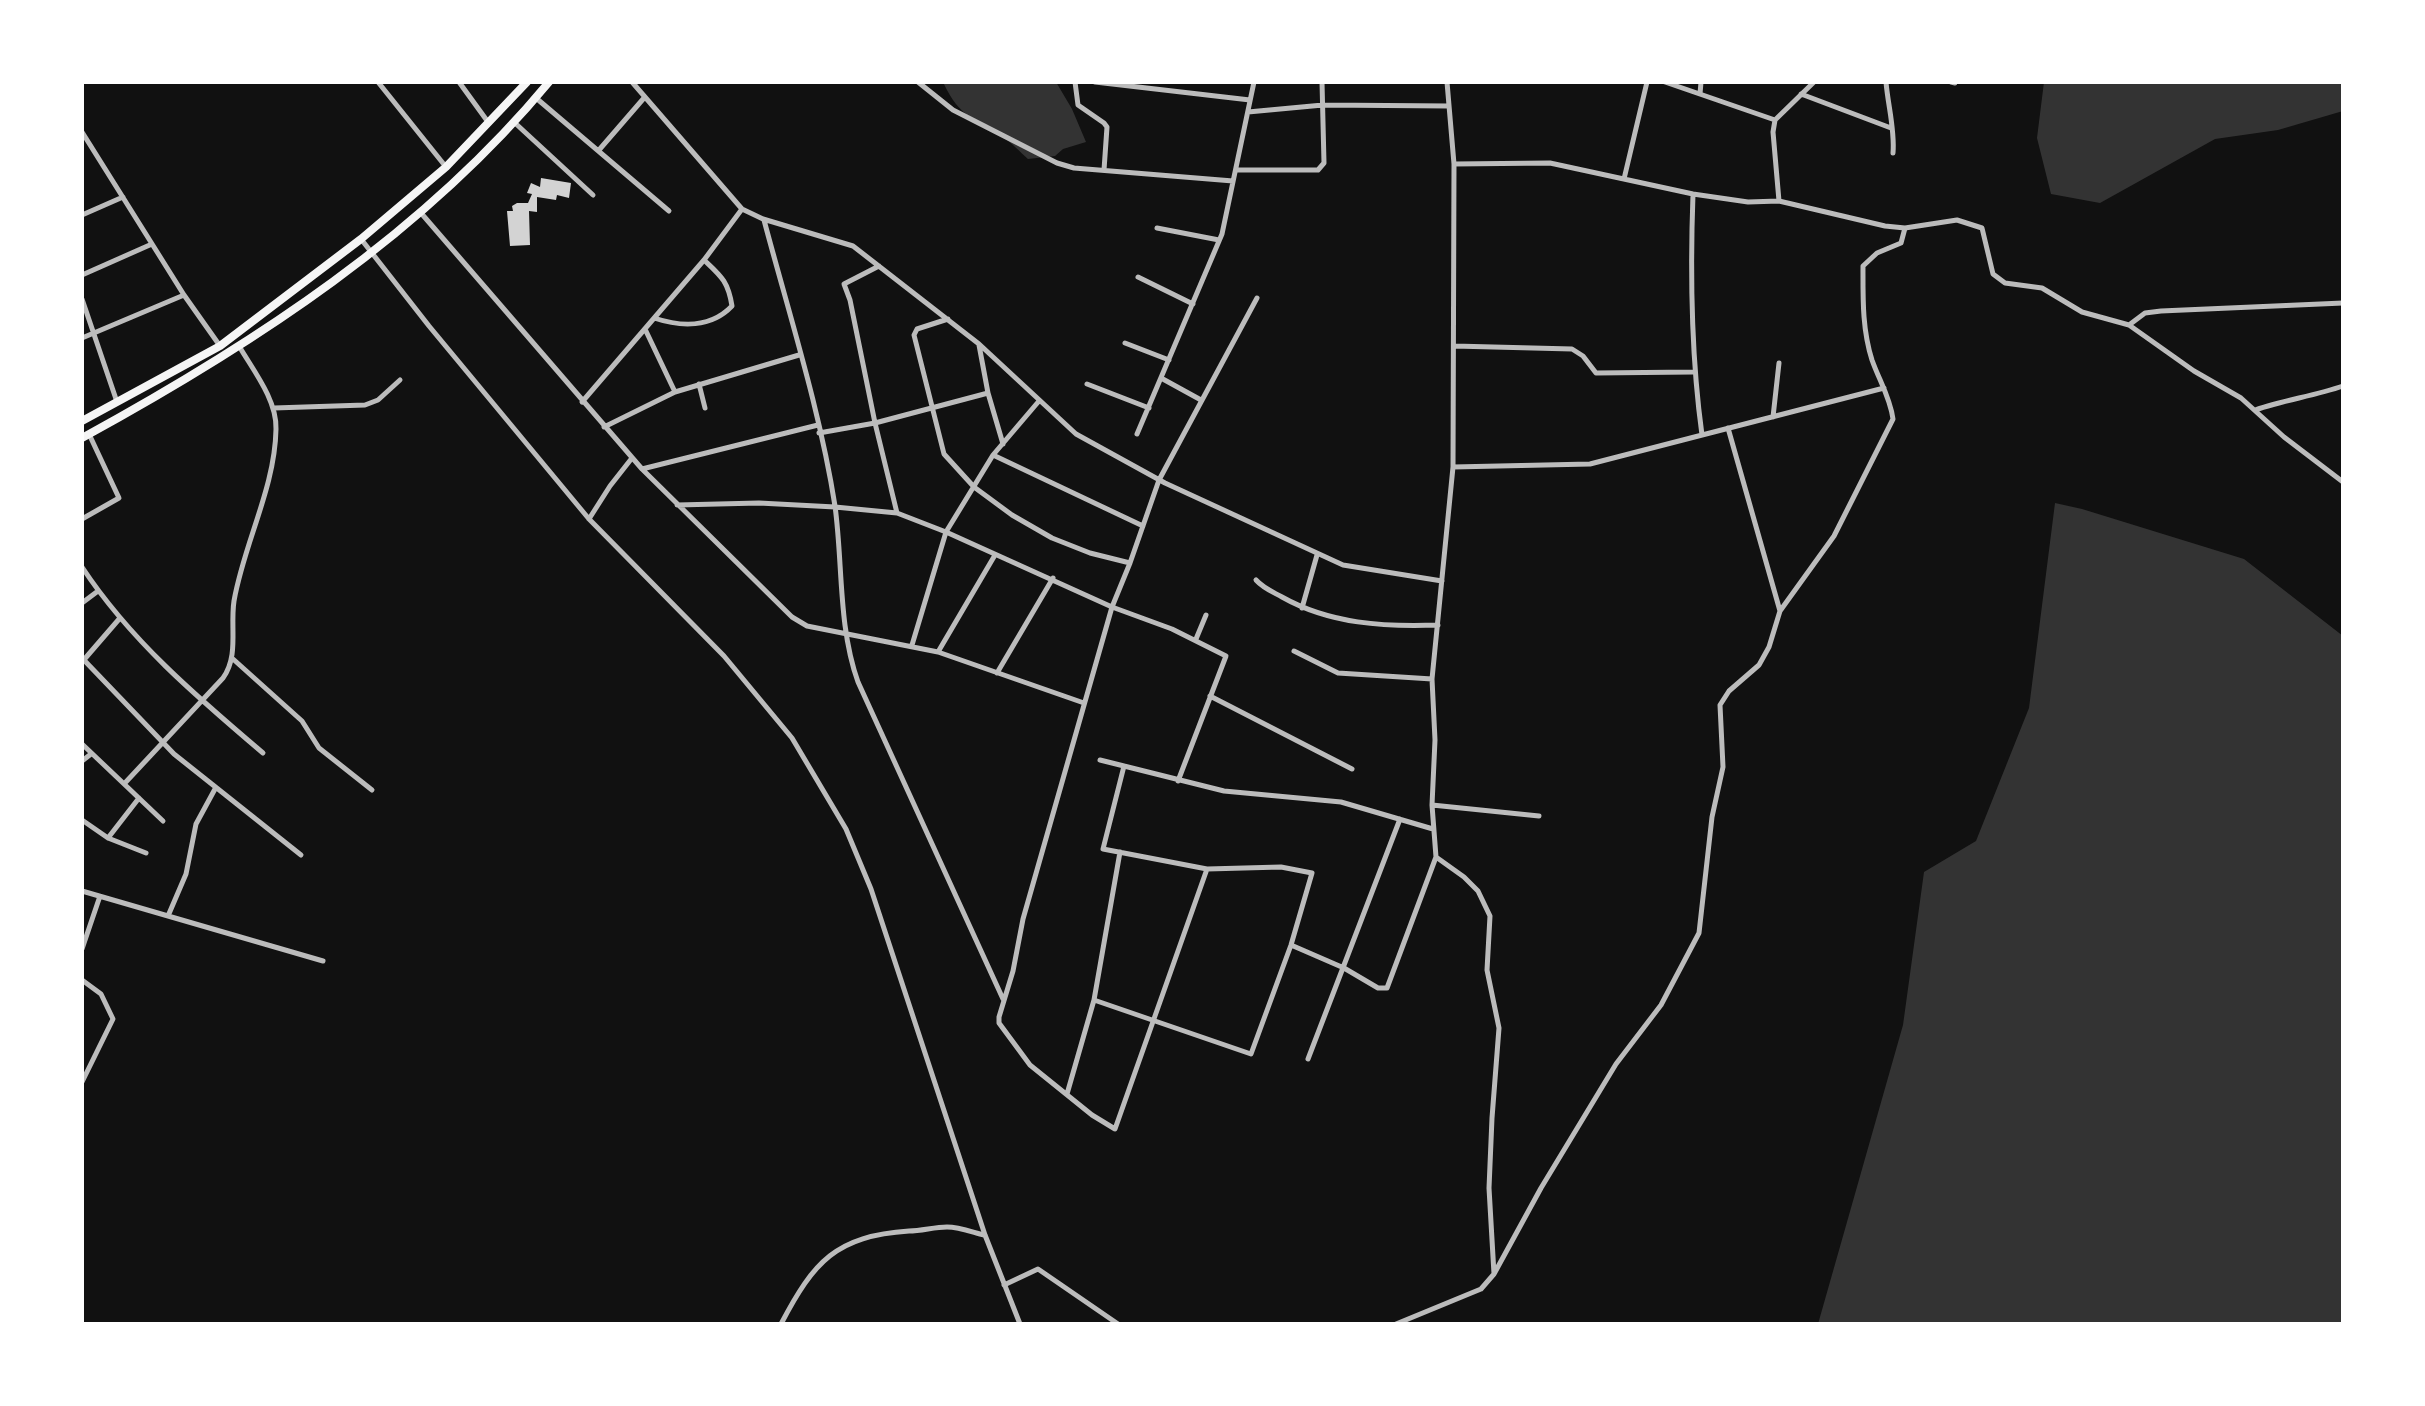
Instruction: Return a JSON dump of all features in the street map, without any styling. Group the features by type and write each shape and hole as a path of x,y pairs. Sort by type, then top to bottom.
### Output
{"main road":[{"path":"82,421 220,346 361,239 446,167 527,82"},
{"path":"85,436 164,393 239,346 370,253 421,213 515,123 549,82"}],"street":[{"path":"378,82 446,167"},
{"path":"459,82 489,122"},
{"path":"632,82 742,209 763,219 853,246 979,344 1076,434 1159,480 1284,536 1317,555 1343,565 1442,581"},
{"path":"918,82 953,110 1057,163 1074,168 1233,181"},
{"path":"1075,82 1078,105 1107,127 1104,170"},
{"path":"1095,82 1250,100"},
{"path":"1137,434 1219,240 1254,82"},
{"path":"1236,170 1318,170 1324,163 1322,82"},
{"path":"1291,945 1344,968 1378,988 1387,988 1436,857 1432,805 1435,740 1432,679 1453,467 1454,164 1447,82"},
{"path":"1624,179 1647,82"},
{"path":"1665,82 1775,120"},
{"path":"1700,94 1701,82"},
{"path":"1779,201 1773,132 1775,120 1814,82"},
{"path":"1886,82 1891,128 1895,135 1893,153"},
{"path":"1801,94 1891,128"},
{"path":"536,98 669,211"},
{"path":"599,150 644,98"},
{"path":"1248,112 1323,105 1449,106"},
{"path":"515,123 593,195"},
{"path":"82,132 184,295 220,346"},
{"path":"1454,164 1550,163 1693,194 1748,202 1779,201 1885,226 1905,228 1957,220 1982,228 1993,274 2005,283 2042,288 2082,312 2129,325 2194,371 2241,398 2284,437 2343,482"},
{"path":"1693,194 1693,372 1702,435"},
{"path":"82,215 123,197"},
{"path":"582,402 704,260 742,209"},
{"path":"421,213 642,469 792,617 807,626 938,652 1084,703"},
{"path":"763,219 818,425 835,507 849,657 1004,1000"},
{"path":"1157,228 1219,240"},
{"path":"1396,1324 1481,1289 1494,1274 1541,1188 1616,1064 1661,1005 1699,933 1712,817 1723,767 1720,705 1729,691 1759,665 1769,647 1780,611 1834,536 1893,419 1891,401 1871,357 1863,319 1863,266 1877,253 1901,243 1905,228"},
{"path":"361,239 589,519 724,656 792,738 846,829 871,889 985,1235 1020,1324"},
{"path":"82,275 152,244"},
{"path":"654,318 675,325 699,323 724,315 732,306 724,279 704,260"},
{"path":"879,266 844,284 897,513"},
{"path":"1138,277 1193,304"},
{"path":"82,338 184,295"},
{"path":"1207,869 1115,1129 1030,1065 999,1023 1023,919 1112,607 1159,480 1257,298"},
{"path":"82,299 117,402"},
{"path":"2129,325 2145,313 2161,311 2343,303"},
{"path":"949,319 917,329 914,335 944,454 974,487 1012,515 1052,538 1090,553 1130,563"},
{"path":"645,329 675,392"},
{"path":"1125,343 1169,360"},
{"path":"979,344 988,393 1003,444"},
{"path":"124,784 223,678 233,659 234,601 270,473 276,428 274,408 239,346"},
{"path":"1454,346 1572,349 1583,356 1596,373 1693,372"},
{"path":"604,427 675,392 799,355"},
{"path":"1773,417 1779,363"},
{"path":"1161,378 1201,400"},
{"path":"274,408 365,405 378,400 400,380"},
{"path":"699,384 705,408"},
{"path":"1087,384 1149,408"},
{"path":"2255,410 2343,386"},
{"path":"1453,467 1590,464 1884,388"},
{"path":"819,433 875,423 988,393"},
{"path":"912,645 946,532 993,455 1039,401"},
{"path":"642,469 818,425"},
{"path":"1728,428 1780,611"},
{"path":"82,519 119,498 85,436"},
{"path":"993,455 1143,526"},
{"path":"589,519 632,458"},
{"path":"677,505 759,503 897,513 1053,578 1112,607 1196,639 1226,656 1178,781"},
{"path":"938,652 995,555"},
{"path":"1302,608 1317,555"},
{"path":"82,567 98,591 149,651 263,753"},
{"path":"997,673 1053,578"},
{"path":"1256,580 1302,608 1373,625 1438,625"},
{"path":"82,603 98,591"},
{"path":"1196,639 1206,615"},
{"path":"120,618 82,660 162,742 215,789 301,855"},
{"path":"1294,651 1338,673 1432,679"},
{"path":"233,659 302,721 319,748 372,790"},
{"path":"1210,696 1352,769"},
{"path":"82,744 163,821"},
{"path":"82,761 91,754"},
{"path":"1100,760 1247,795 1341,802 1433,829"},
{"path":"1094,1000 1251,1054 1291,945 1312,873 1281,867 1207,869 1103,849 1124,766"},
{"path":"168,916 186,874 196,824 215,789"},
{"path":"108,838 139,798"},
{"path":"1432,805 1539,816"},
{"path":"1308,1059 1400,819"},
{"path":"82,820 108,838 146,853"},
{"path":"1067,1094 1094,1000 1120,852"},
{"path":"1436,857 1478,891 1490,916 1487,970 1499,1028 1489,1188 1494,1274"},
{"path":"82,891 323,961"},
{"path":"82,949 100,896"},
{"path":"82,980 97,989 113,1015 113,1023 82,1082"},
{"path":"82,1064 89,1068"},
{"path":"781,1324 819,1265 840,1246 877,1235 949,1227 985,1235"},
{"path":"1004,1285 1038,1269 1118,1324"}],"shaded area":[{"path":"943,82 1056,82 1086,142 1063,149 1055,156 1028,159 1006,139 962,111"},
{"path":"2044,82 2343,82 2343,111 2278,130 2215,139 2100,203 2051,194 2037,138"},
{"path":"2055,503 2244,559 2343,636 2343,1324 1818,1324 1903,1025 1924,872 1976,841 2029,708"}],"building":[{"path":"541,178 571,183 569,198 557,195 556,200 537,197 537,212 529,211 530,245 510,246 507,211 513,211 512,206 517,203 528,203 532,194 527,193 531,183 540,187"}]}
